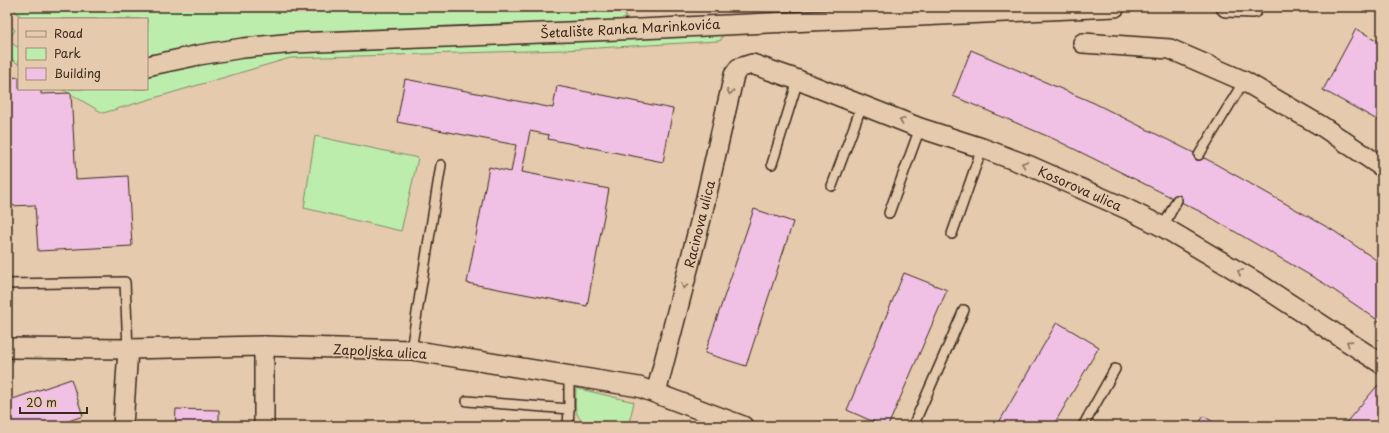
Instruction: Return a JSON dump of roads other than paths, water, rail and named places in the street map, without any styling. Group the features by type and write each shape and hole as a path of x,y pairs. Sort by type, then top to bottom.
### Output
{"street":[{"name":"Šetalište Ranka Marinkovića","path":"148,66 199,55 243,48 302,42 618,30 1115,7"},
{"path":"1226,7 1253,8"},
{"path":"1083,43 1170,49 1244,81 1323,127 1382,167"},
{"name":"Kosorova ulica","path":"752,64 798,80 920,128 982,148 1030,166 1126,208 1163,227 1256,282 1382,364"},
{"name":"Racinova ulica","path":"656,393 702,215 734,76 739,68 752,64"},
{"path":"264,346 264,426"},
{"name":"Zapoljska ulica","path":"7,348 128,349 264,346 411,350 639,387 744,426"},
{"path":"123,426 128,349"}],"lane":[{"path":"772,164 798,80"},
{"path":"1199,155 1244,81"},
{"path":"832,186 862,105"},
{"path":"890,214 920,128"},
{"path":"952,234 982,148"},
{"path":"411,350 441,165"},
{"path":"1163,227 1177,200"},
{"path":"7,284 125,282 128,349"},
{"path":"913,426 964,310"},
{"path":"1083,426 1115,369"},
{"path":"568,426 569,376"},
{"path":"467,400 569,409"}]}
